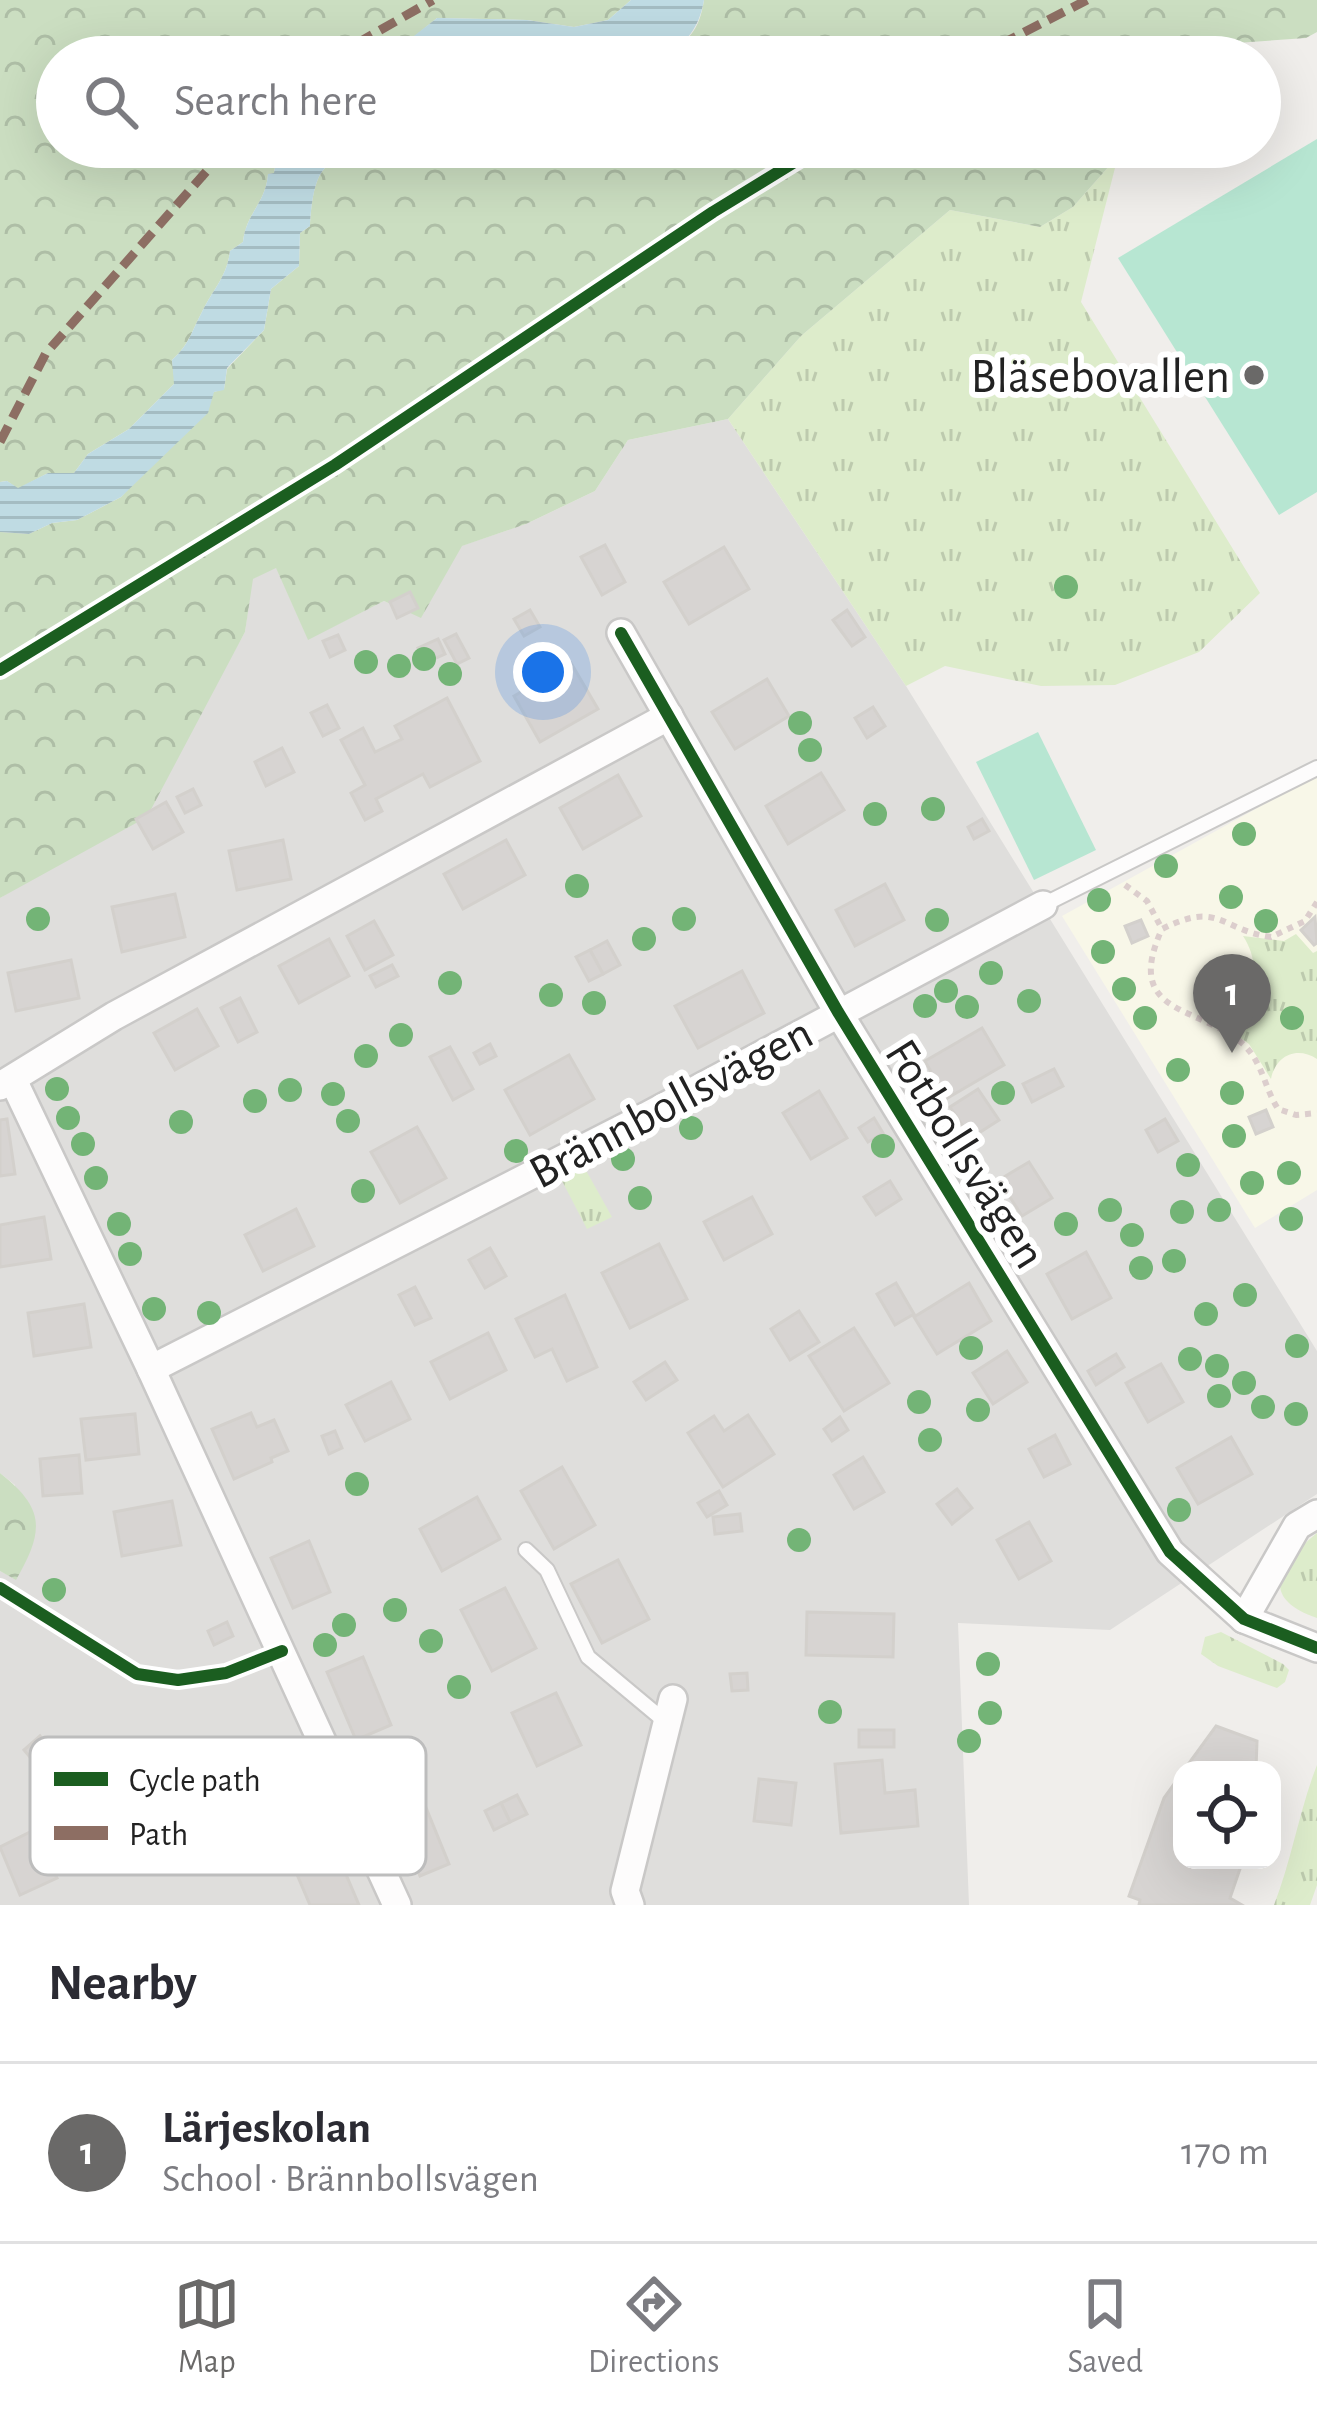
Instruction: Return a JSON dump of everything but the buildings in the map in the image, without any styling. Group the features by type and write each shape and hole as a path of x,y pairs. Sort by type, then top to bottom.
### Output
{"street":[{"name":"Fotbollsvägen","path":"622,633 838,1012 1170,1552 1244,1619 1317,1648"},
{"path":"320,1737 151,1369 6,1083 114,1016 669,716"},
{"name":"Brännbollsvägen","path":"151,1369 644,1117 1043,904"},
{"path":"1244,1619 1297,1526 1317,1514"},
{"path":"630,1905 625,1891 670,1712"},
{"path":"383,1875 397,1905"}],"lane":[{"name":"Brännbollsvägen","path":"1043,904 1317,768"},
{"path":"526,1550 547,1570 588,1657 607,1677 670,1712"}],"path":[{"path":"1107,872 1147,901 1162,929"},
{"path":"1317,902 1305,921 1271,938 1206,915 1179,921 1162,929 1151,959 1151,974 1163,998 1180,1013 1204,1019 1239,1041 1261,1066 1278,1109 1296,1115 1317,1113"}],"shaded area":[{"path":"728,419 906,686 1317,1351 1317,1494 1110,1630 958,1623 969,1905 0,1905 0,1571 16,1579 15,1485 0,1473 0,898 19,886 200,713 245,632 252,579 276,567 308,639 384,601 421,617 461,546 526,524 595,491 628,440"},
{"path":"1317,775 1317,1190 1255,1228 1062,916"}],"green space":[{"path":"0,0 631,0 608,20 574,27 527,20 437,18 415,36 36,36 36,168 275,168 268,174 243,242 230,251 223,276 187,343 172,360 175,383 129,429 88,454 74,473 48,473 18,489 0,482"},
{"path":"704,0 1317,0 1317,32 1281,40 1281,36 689,36"},
{"name":"Bläsebovallen","path":"1317,139 1317,492 1279,515 1118,258 1269,168 1281,168 1281,161"},
{"path":"325,168 1107,168 1073,207 1040,227 950,210 801,336 728,419 628,440 595,491 526,524 462,546 421,618 384,601 308,640 276,568 253,579 245,632 147,817 0,898 0,532 29,534 52,523 77,520 121,497 214,392 224,389 227,369 264,330 271,289 299,266 300,233 310,226"},
{"path":"1107,168 1115,168 1081,302 1260,593 1199,652 1115,685 1041,686 945,666 906,686 728,419 801,336 950,210 1040,227 1073,207"},
{"path":"1038,732 1096,850 1034,880 976,762"},
{"path":"1296,934 1313,953 1317,951 1317,1059 1302,1053 1288,1055 1277,1064 1271,1079 1249,1044 1209,1016 1234,1003 1249,985 1253,962 1243,936 1284,941"},
{"path":"583,1165 612,1217 587,1229 560,1177"},
{"path":"0,1473 26,1499 36,1522 32,1548 16,1580 0,1571"},
{"path":"1317,1533 1317,1618 1287,1601 1280,1580 1292,1557"},
{"path":"1221,1632 1283,1664 1289,1670 1285,1682 1277,1688 1218,1666 1201,1654 1205,1637"},
{"path":"1317,1765 1317,1885 1310,1905 1274,1905 1305,1800"}],"water":[{"path":"631,0 704,0 688,36 414,36 437,18 527,20 574,27 608,20"},
{"path":"275,168 325,168 313,195 310,226 300,233 299,266 271,289 264,330 227,368 224,390 214,392 208,413 121,497 77,520 52,523 29,534 0,532 0,482 18,488 48,473 74,473 88,454 129,429 174,384 172,360 187,343 223,276 230,251 243,242 268,174"}],"marked path":[{"path":"370,36 433,0"},
{"path":"1017,36 1087,0"},
{"path":"0,442 46,353 209,168"}],"cycle path":[{"path":"0,670 335,465 785,168"},
{"path":"621,633 838,1012 1170,1552 1244,1619 1317,1648"},
{"path":"0,1588 137,1674 178,1680 226,1673 282,1651"}],"place":[{"name":"Bläsebovallen","path":"1254,375"},
{"name":"Lärjeskolan","path":"1232,1053"}]}
